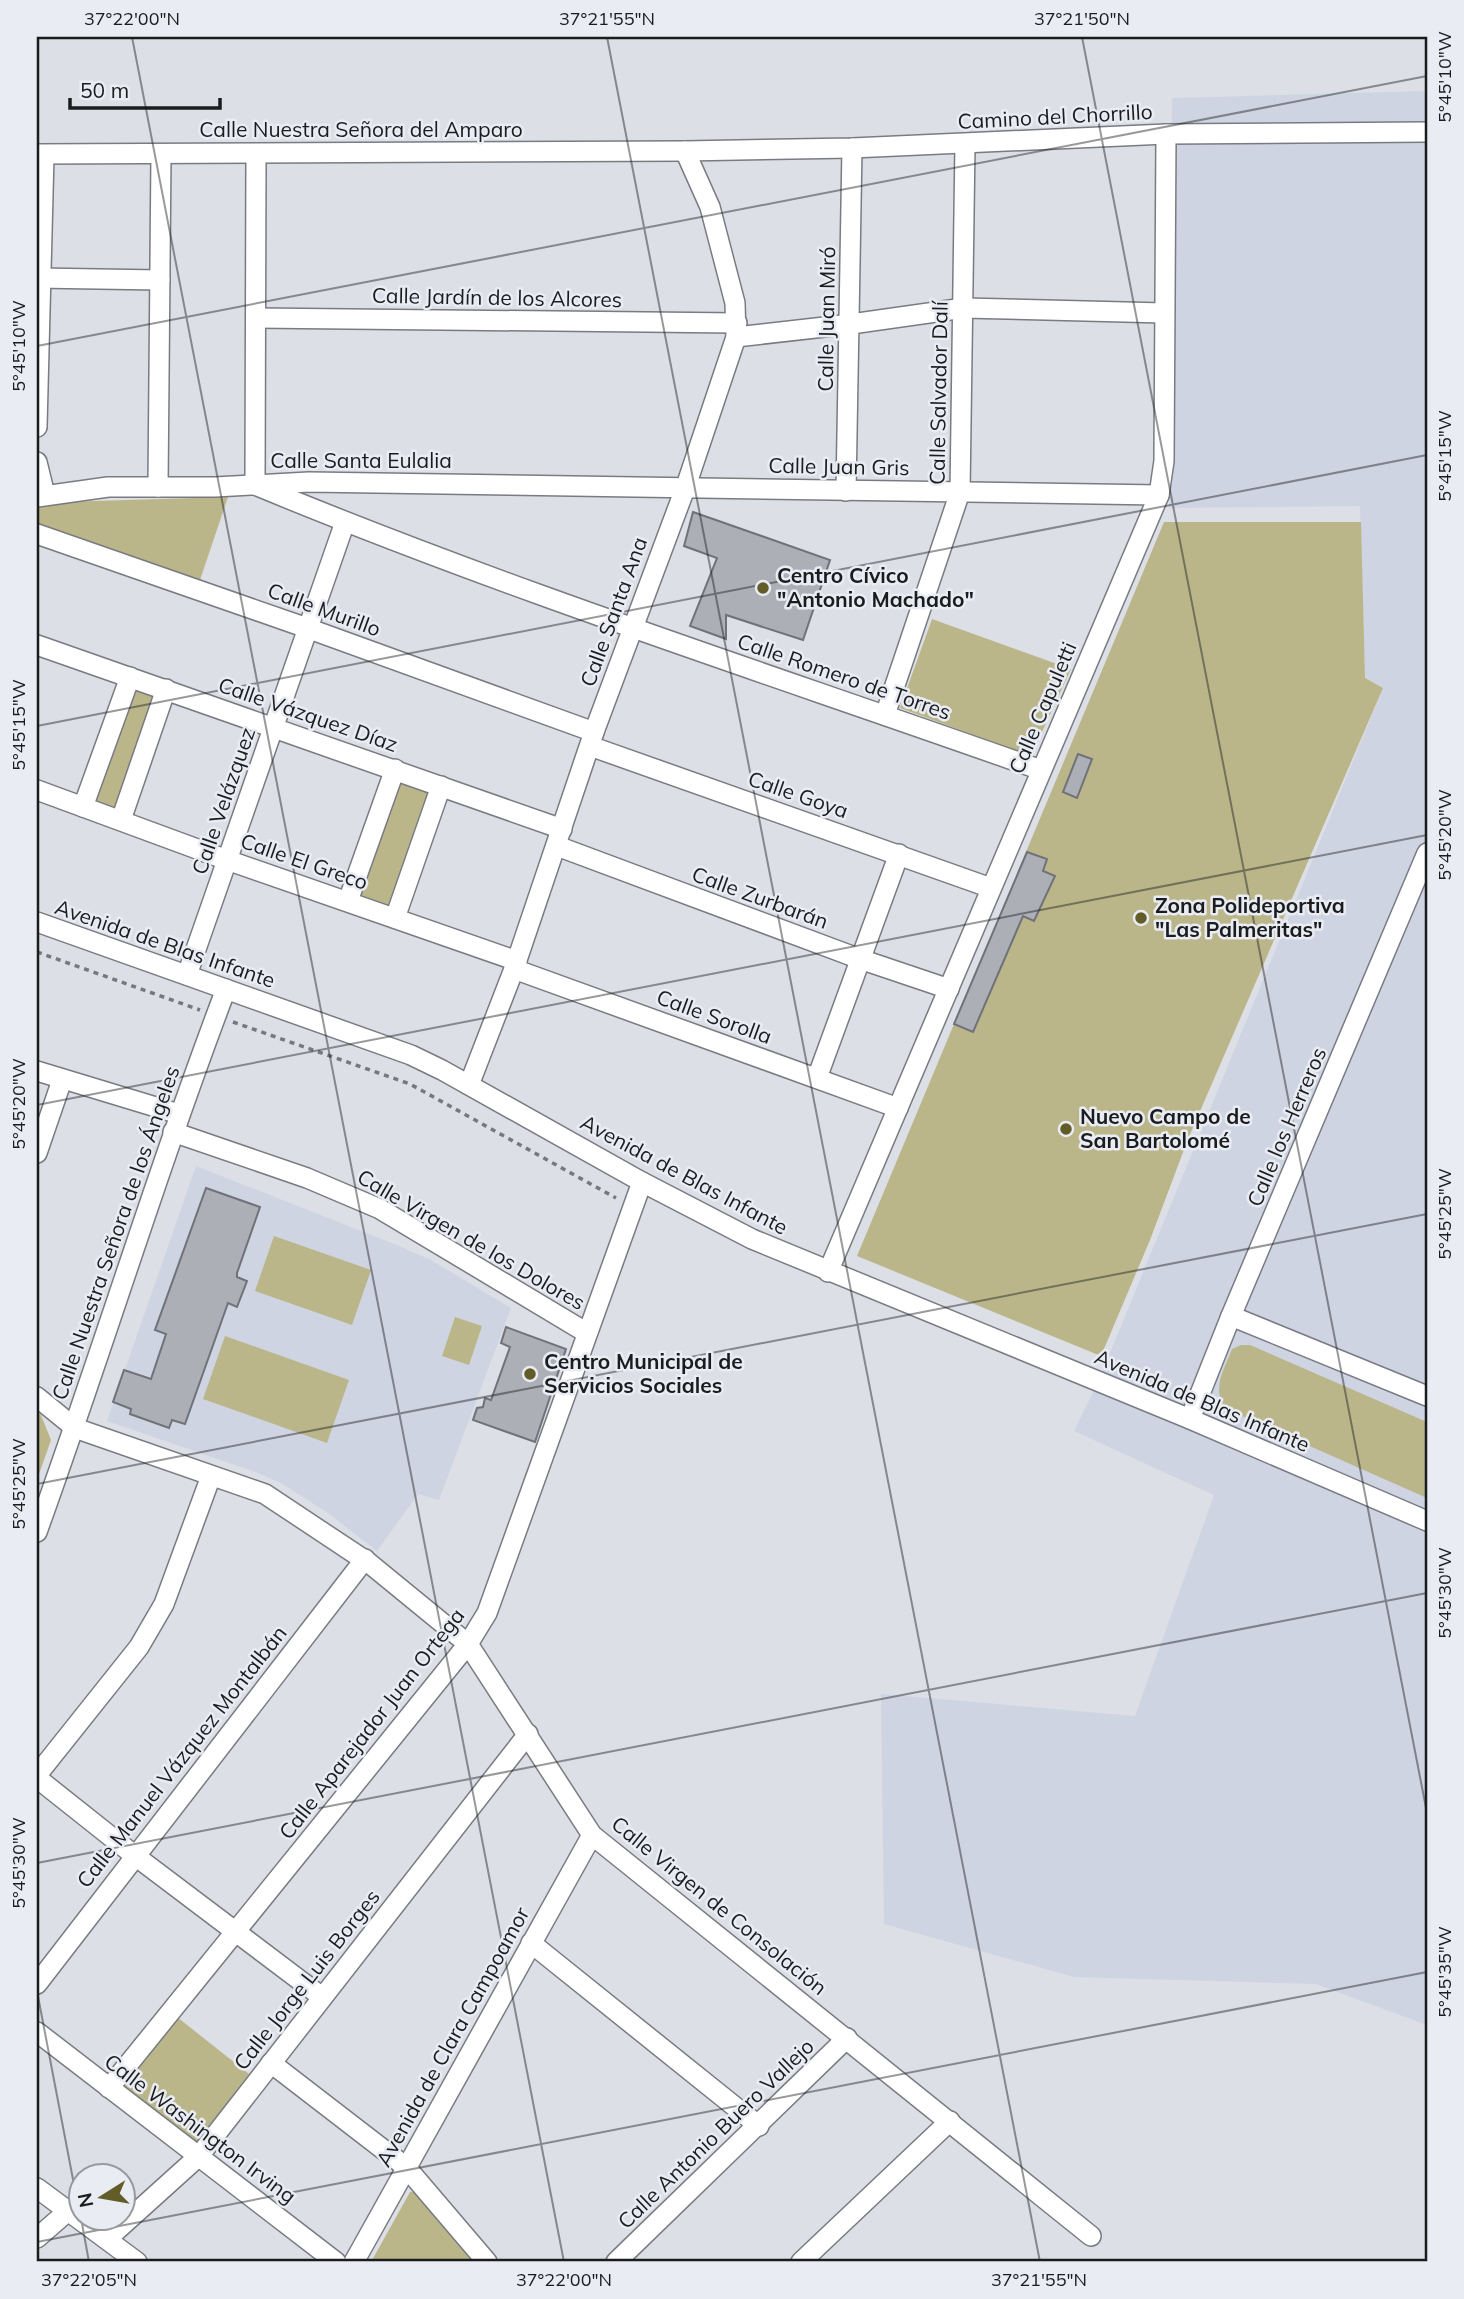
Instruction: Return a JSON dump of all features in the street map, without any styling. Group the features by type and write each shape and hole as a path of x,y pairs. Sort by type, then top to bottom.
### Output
{"street":[{"name":"Camino del Chorrillo","path":"685,151 852,148 1166,134 1427,132"},
{"name":"Calle Capuletti","path":"828,1272 1159,495 1164,461 1166,134"},
{"name":"Calle Salvador Dalí","path":"885,715 960,492 965,144"},
{"name":"Calle Juan Miró","path":"846,491 852,148"},
{"name":"Calle Nuestra Señora del Amparo","path":"40,154 685,151"},
{"name":"Calle Santa Ana","path":"469,1085 516,965 592,739 686,486 736,330 735,303 710,207 685,151"},
{"path":"37,427 40,154"},
{"path":"158,486 161,154"},
{"path":"255,485 256,154"},
{"path":"39,278 160,280"},
{"name":"Calle Jardín de los Alcores","path":"256,318 736,330 850,324 964,308 1164,313"},
{"path":"37,462 41,496"},
{"name":"Calle Santa Eulalia","path":"41,496 108,487 309,482 686,486"},
{"name":"Calle Romero de Torres","path":"255,485 345,522 632,628 1041,771"},
{"name":"Calle Juan Gris","path":"686,486 1159,495"},
{"name":"Calle Velázquez","path":"187,975 345,522"},
{"name":"Calle Murillo","path":"37,534 307,628 592,739"},
{"name":"Calle Vázquez Díaz","path":"37,645 395,769 560,838"},
{"path":"83,807 130,677"},
{"path":"121,820 166,689"},
{"name":"Calle Goya","path":"592,739 991,888"},
{"path":"348,901 395,769"},
{"path":"395,918 441,786"},
{"name":"Calle El Greco","path":"37,790 395,918 516,965"},
{"name":"Calle Zurbarán","path":"560,838 860,959 949,989"},
{"name":"Calle los Herreros","path":"1190,1419 1427,853"},
{"path":"817,1078 899,854"},
{"name":"Avenida de Blas Infante","path":"37,922 379,1043 442,1070 752,1240 1190,1419 1427,1521"},
{"name":"Calle Sorolla","path":"516,965 898,1108"},
{"name":"Calle Nuestra Señora de los Ángeles","path":"37,1532 75,1428 176,1123 226,989"},
{"name":"Calle Virgen de los Dolores","path":"37,1071 176,1123 380,1209 586,1333"},
{"path":"37,1153 62,1080"},
{"name":"Calle Aparejador Juan Ortega","path":"109,2088 468,1643 491,1604 642,1182"},
{"path":"1231,1317 1427,1396"},
{"name":"Calle Virgen de Consolación","path":"37,1397 75,1428 265,1494 365,1559 468,1643 592,1835 1091,2236"},
{"path":"212,1476 164,1604 139,1647 37,1776 134,1855 322,1997"},
{"name":"Calle Manuel Vázquez Montalbán","path":"37,1984 365,1559"},
{"name":"Calle Jorge Luis Borges","path":"107,2239 199,2156 528,1734"},
{"name":"Avenida de Clara Campoamor","path":"354,2262 592,1835"},
{"path":"531,1942 759,2126"},
{"name":"Calle Washington Irving","path":"37,2032 336,2262"},
{"name":"Calle Antonio Buero Vallejo","path":"616,2262 847,2038"},
{"path":"271,2063 406,2167 487,2262"},
{"path":"801,2262 950,2121"},
{"path":"37,2188 66,2210"},
{"path":"37,2238 66,2213"},
{"path":"97,2232 137,2262"}],"path":[{"path":"37,952 410,1084 632,1207"}],"shaded area":[{"path":"1427,91 1427,2025 1316,1984 1074,1977 884,1924 881,1694 1135,1716 1214,1495 1074,1431 1098,1382 1383,688 1365,679 1360,506 1169,508 1172,98"},
{"path":"228,497 200,580 37,526 37,507 60,502"},
{"name":"Zona Polideportiva \"Las Palmeritas\"","path":"1164,522 1361,522 1365,678 1383,688 1188,1139 1150,1240 1101,1356 857,1256"},
{"path":"932,619 1071,669 1031,756 900,708"},
{"path":"133,683 161,693 119,815 90,805"},
{"path":"397,781 432,794 391,910 355,896"},
{"path":"196,1166 431,1260 511,1308 439,1500 418,1494 377,1551 328,1513 281,1483 107,1421"},
{"path":"274,1236 371,1270 352,1325 255,1291"},
{"path":"455,1317 482,1326 469,1365 442,1356"},
{"path":"225,1336 349,1380 327,1443 203,1399"},
{"path":"1250,1345 1427,1422 1427,1498 1226,1409 1219,1394 1220,1379 1232,1349"},
{"path":"37,1411 51,1440 37,1480"},
{"path":"177,2017 249,2074 196,2144 122,2087"},
{"path":"419,2191 478,2262 371,2262 410,2192"}],"building":[{"name":"Centro Cívico \"Antonio Machado\"","path":"693,512 830,560 803,640 726,615 726,639 690,626 717,558 684,546"},
{"path":"1078,754 1092,759 1077,798 1063,792"},
{"path":"1027,852 1047,859 1043,871 1055,876 1034,921 1023,916 973,1032 954,1024"},
{"path":"206,1188 260,1207 237,1273 237,1277 247,1281 237,1307 228,1303 185,1424 172,1420 169,1428 130,1414 131,1409 113,1402 124,1370 151,1379 166,1334 155,1330"},
{"name":"Centro Municipal de Servicios Sociales","path":"506,1327 566,1349 535,1442 473,1420 477,1408 483,1407 485,1398 491,1400 510,1347 501,1343"}],"place":[{"name":"Centro Cívico \"Antonio Machado\"","path":"763,588"},
{"name":"Zona Polideportiva \"Las Palmeritas\"","path":"1141,918"},
{"name":"Nuevo Campo de San Bartolomé","path":"1066,1129"},
{"name":"Centro Municipal de Servicios Sociales","path":"530,1374"}]}
